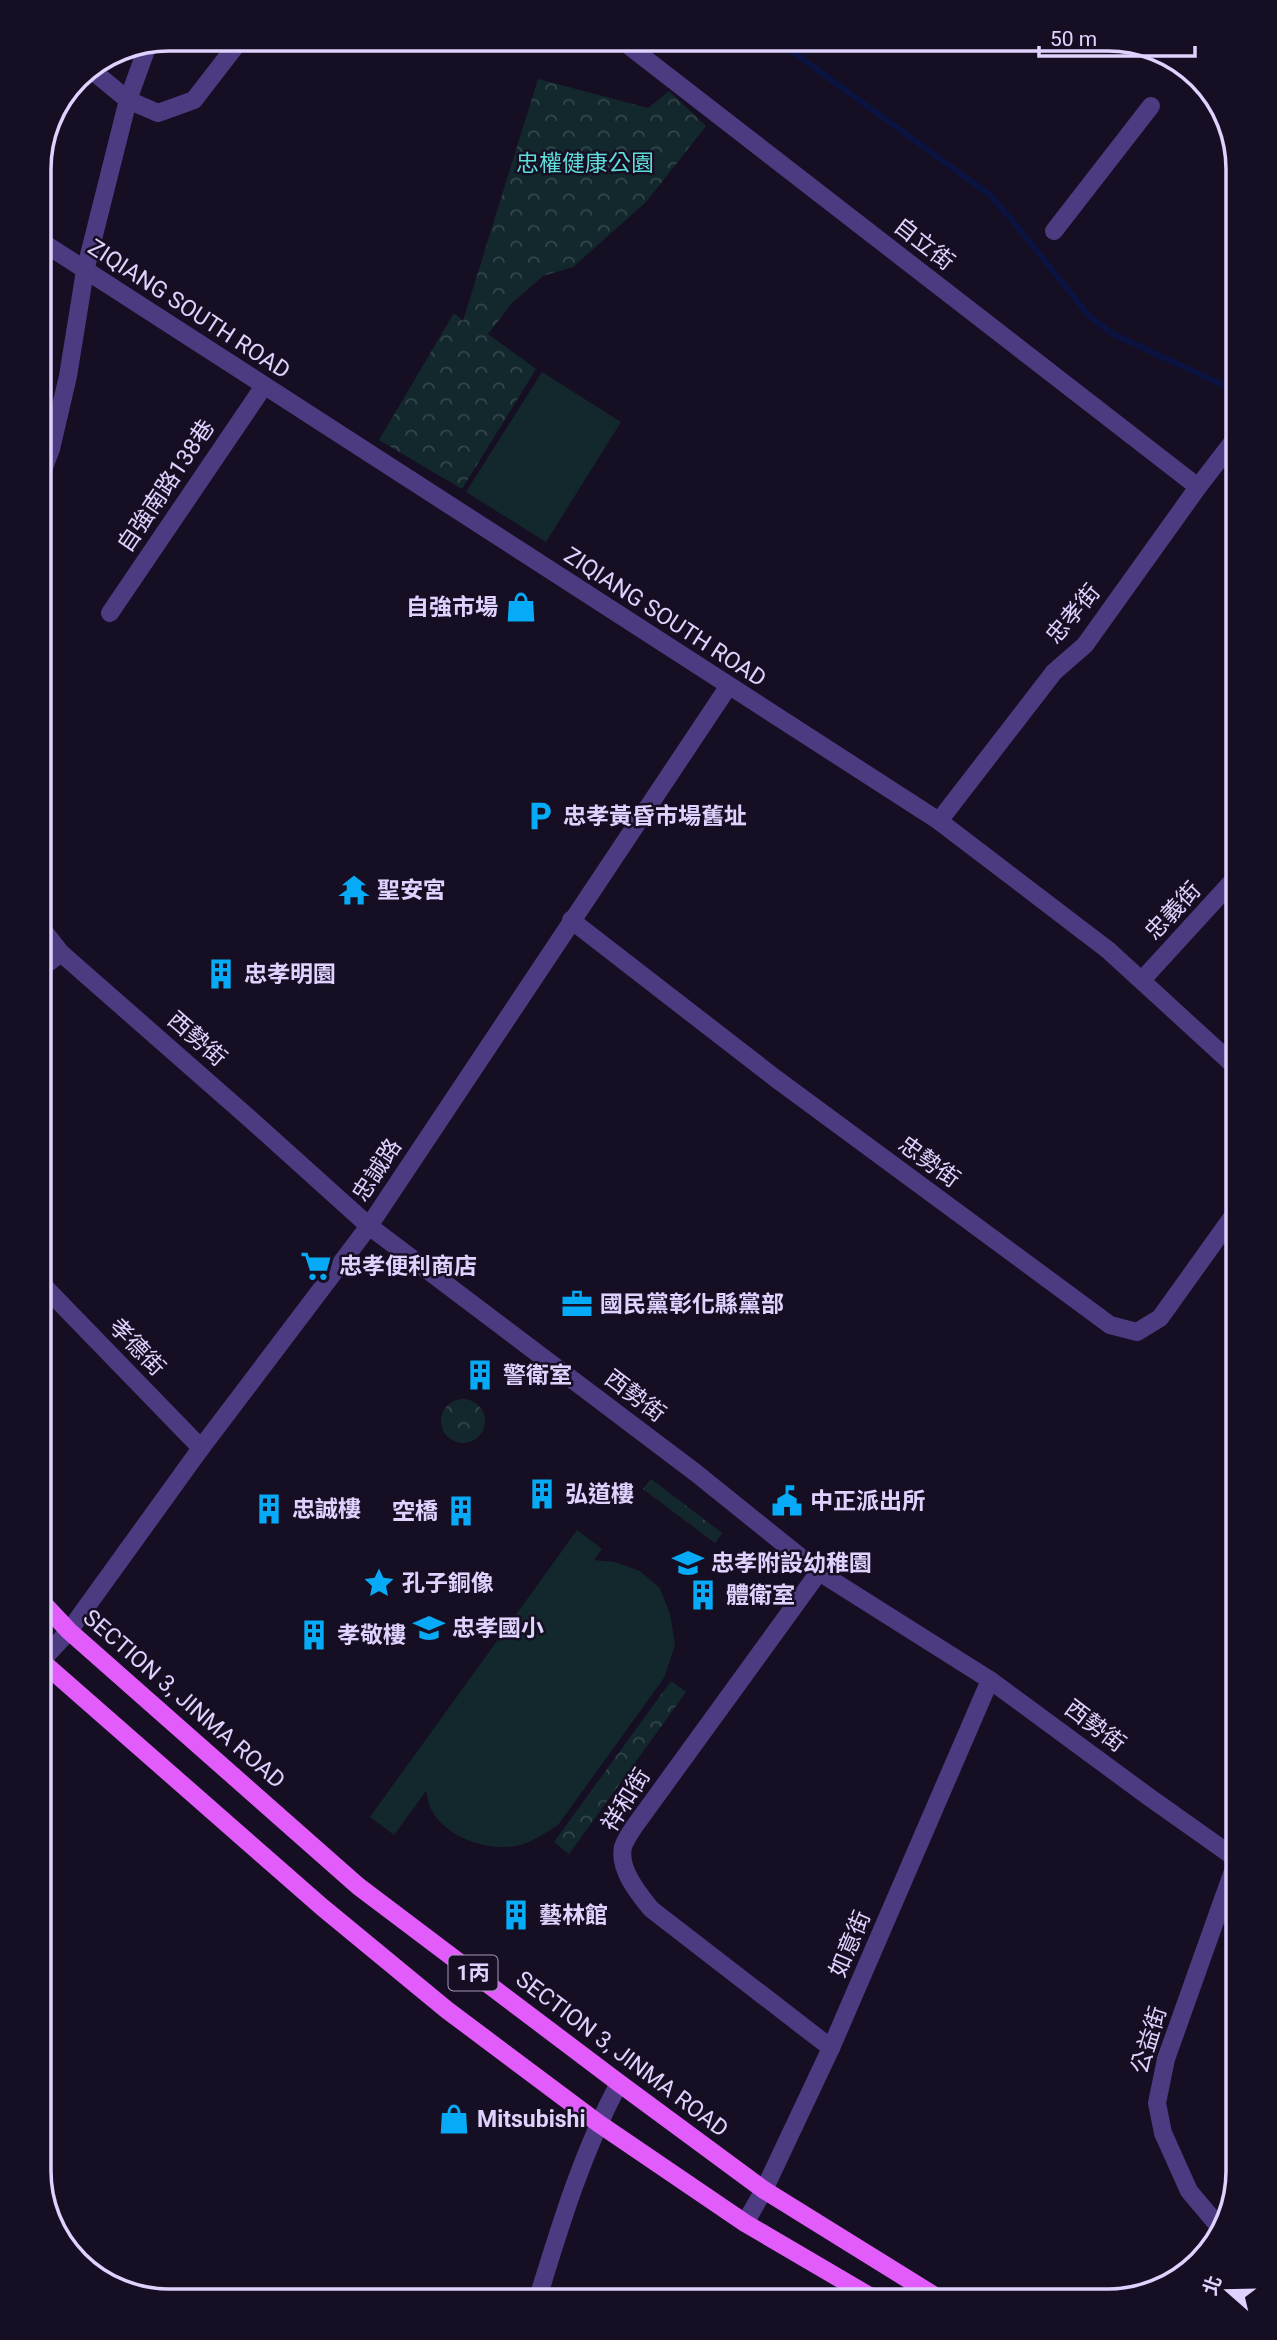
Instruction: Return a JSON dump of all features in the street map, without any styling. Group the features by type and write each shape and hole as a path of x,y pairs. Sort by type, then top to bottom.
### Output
{"main road":[{"name":"SECTION 3, JINMA ROAD","path":"51,1612 358,1886 764,2190 924,2289"},
{"name":"1丙","path":"51,1670 322,1907 457,2018 598,2123 745,2223 858,2289"}],"street":[{"path":"98,75 128,100 158,113 194,100 231,51"},
{"name":"自立街","path":"635,51 1198,488"},
{"path":"51,449 68,376 85,271 128,100 145,54"},
{"path":"1054,231 1151,106"},
{"name":"ZIQIANG SOUTH ROAD","path":"51,248 939,821 1108,950 1226,1058"},
{"name":"自強南路138巷","path":"110,612 264,386"},
{"name":"忠孝街","path":"939,821 1054,672 1085,645 1226,451"},
{"name":"忠誠路","path":"51,1649 69,1631 201,1448 369,1226 728,687"},
{"name":"忠義街","path":"1143,980 1226,888"},
{"name":"忠勢街","path":"571,920 775,1078 1110,1325 1137,1332 1160,1318 1226,1226"},
{"name":"西勢街","path":"51,940 61,953 369,1226 696,1473 819,1572 990,1680 1226,1851"},
{"path":"51,961 61,953"},
{"name":"孝德街","path":"51,1293 201,1448"},
{"name":"祥和街","path":"819,1572 634,1827 622,1849 626,1870 651,1909 831,2048"},
{"name":"如意街","path":"745,2223 764,2190 831,2048 990,1680"},
{"name":"公益街","path":"1215,2222 1189,2191 1163,2133 1157,2103 1166,2059 1226,1892"},
{"path":"541,2289 571,2191 598,2123 619,2083"}],"green space":[{"name":"忠權健康公園","path":"538,79 648,108 669,91 706,126 646,202 573,267 543,276 512,303 488,334 536,369 462,489 379,440 454,313 463,321"},
{"path":"542,372 621,422 546,542 466,492"},
{"path":"463,1399 478,1406 485,1421 478,1436 463,1443 448,1436 441,1421 448,1406"},
{"path":"651,1479 722,1533 715,1543 643,1489"},
{"path":"577,1530 602,1549 594,1560 615,1562 640,1571 660,1588 670,1614 675,1645 664,1678 558,1825 542,1835 520,1845 502,1847 478,1844 444,1826 429,1805 426,1791 394,1835 370,1817"},
{"path":"671,1681 686,1692 569,1854 554,1842"}],"waterway":[{"path":"792,51 990,195 1090,317 1113,334 1226,386"}],"place":[{"name":"自強市場","path":"521,607"},
{"name":"忠孝黃昏市場舊址","path":"540,816"},
{"name":"聖安宮","path":"354,890"},
{"name":"忠孝明園","path":"221,974"},
{"name":"忠孝便利商店","path":"316,1266"},
{"name":"國民黨彰化縣黨部","path":"577,1304"},
{"name":"警衛室","path":"480,1375"},
{"name":"弘道樓","path":"542,1494"},
{"name":"中正派出所","path":"787,1501"},
{"name":"忠誠樓","path":"269,1509"},
{"name":"空橋","path":"461,1511"},
{"name":"忠孝附設幼稚園","path":"688,1563"},
{"name":"孔子銅像","path":"379,1583"},
{"name":"體衛室","path":"703,1595"},
{"name":"忠孝國小","path":"429,1628"},
{"name":"孝敬樓","path":"314,1635"},
{"name":"藝林館","path":"516,1915"},
{"name":"Mitsubishi","path":"454,2119"}]}
